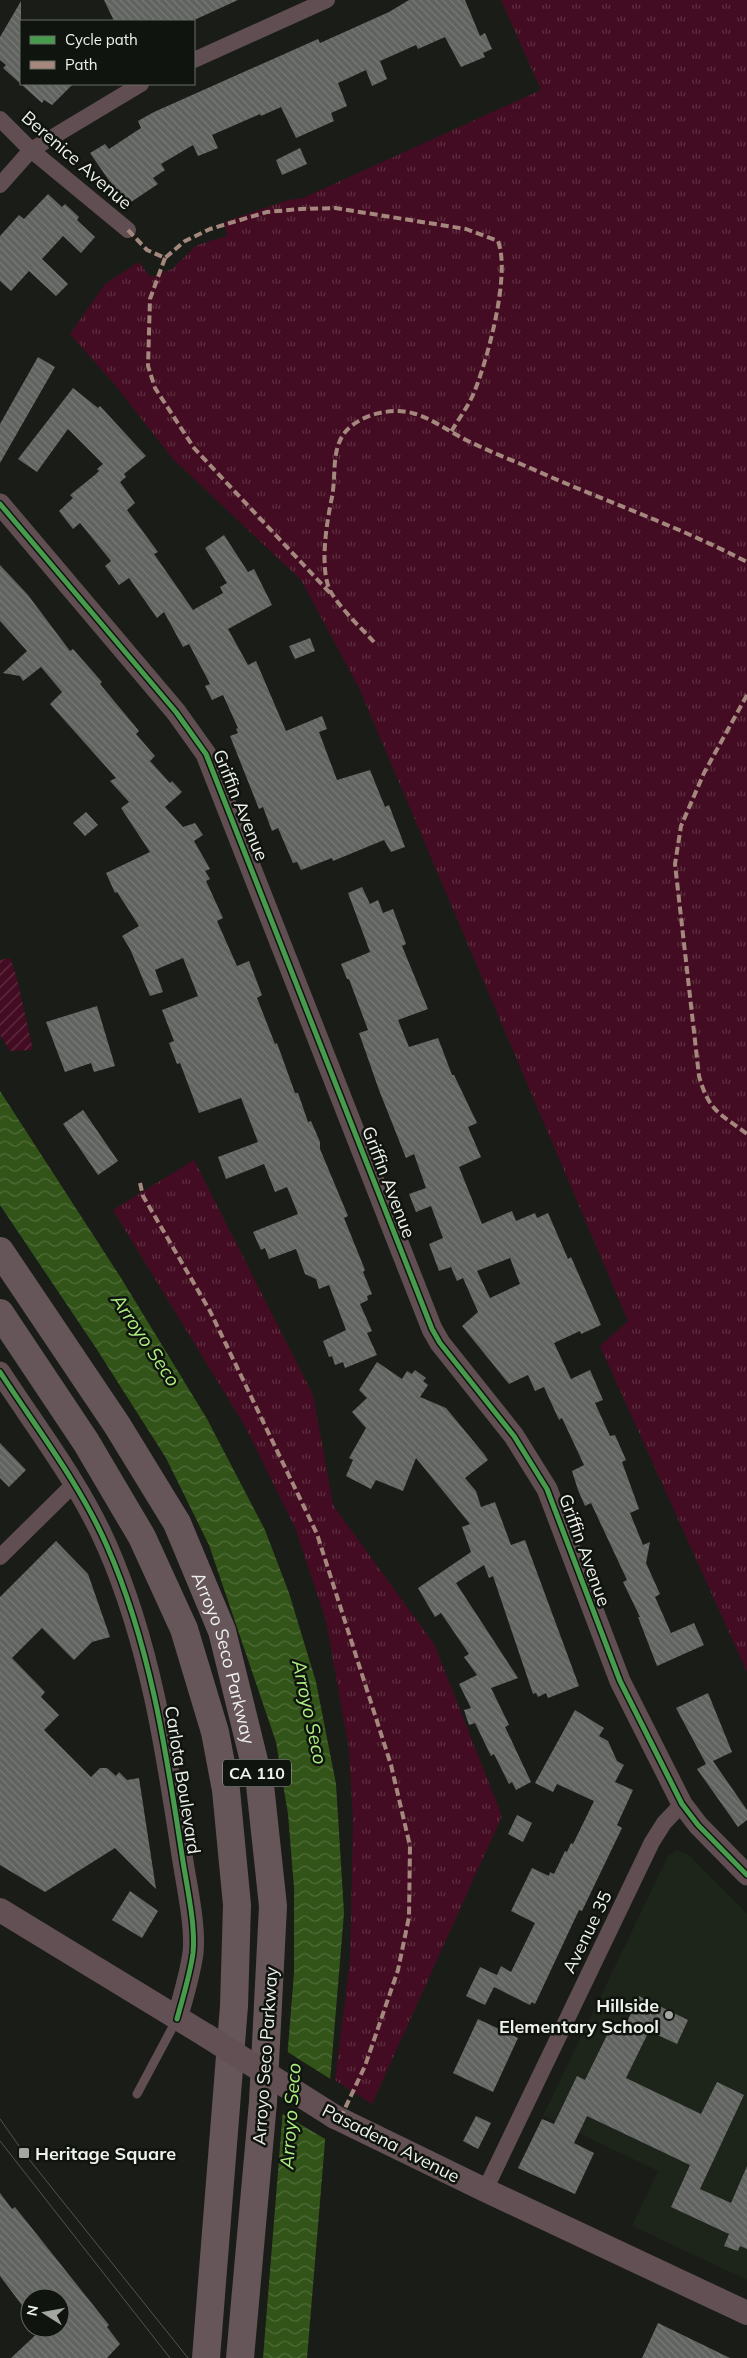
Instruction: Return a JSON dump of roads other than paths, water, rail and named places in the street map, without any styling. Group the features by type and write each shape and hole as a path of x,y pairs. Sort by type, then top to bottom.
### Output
{"highway":[{"name":"Arroyo Seco Parkway","path":"0,1251 117,1425 177,1523 222,1631 260,1785 273,1906 263,2102 240,2358"},
{"name":"Arroyo Seco Parkway","path":"0,1313 86,1442 142,1537 184,1629 215,1732 224,1780 237,1905 234,2006 206,2358"}],"main road":[{"name":"Pasadena Avenue","path":"0,1910 336,2117 485,2190 747,2313"}],"street":[{"path":"195,60 327,0"},
{"path":"0,185 32,150 139,85"},
{"name":"Berenice Avenue","path":"0,119 32,150 128,230"},
{"name":"Griffin Avenue","path":"0,504 176,712 206,754 432,1329 440,1343 514,1436 547,1489 620,1681 682,1804 698,1825 747,1875"},
{"name":"Carlota Boulevard","path":"0,1372 74,1484 107,1546 128,1600 159,1714 186,1886 193,1951 178,2019"},
{"path":"0,1557 74,1484"},
{"name":"Avenue 35","path":"485,2190 652,1842 664,1823 682,1804"}],"lane":[{"path":"138,2094 178,2019"}],"water":[{"name":"Arroyo Seco","path":"0,1091 121,1278 207,1419 265,1530 289,1593 316,1682 336,1784 344,1913 307,2358 263,2358 294,1973 294,1888 288,1814 276,1742 209,1545 166,1458 96,1348 0,1205"}],"tram line":[{"path":"0,2119 24,2153 188,2358"},
{"path":"0,2141 170,2358"}],"place":[{"name":"Hillside Elementary School","path":"669,2015"},
{"name":"Heritage Square","path":"24,2153"}]}
